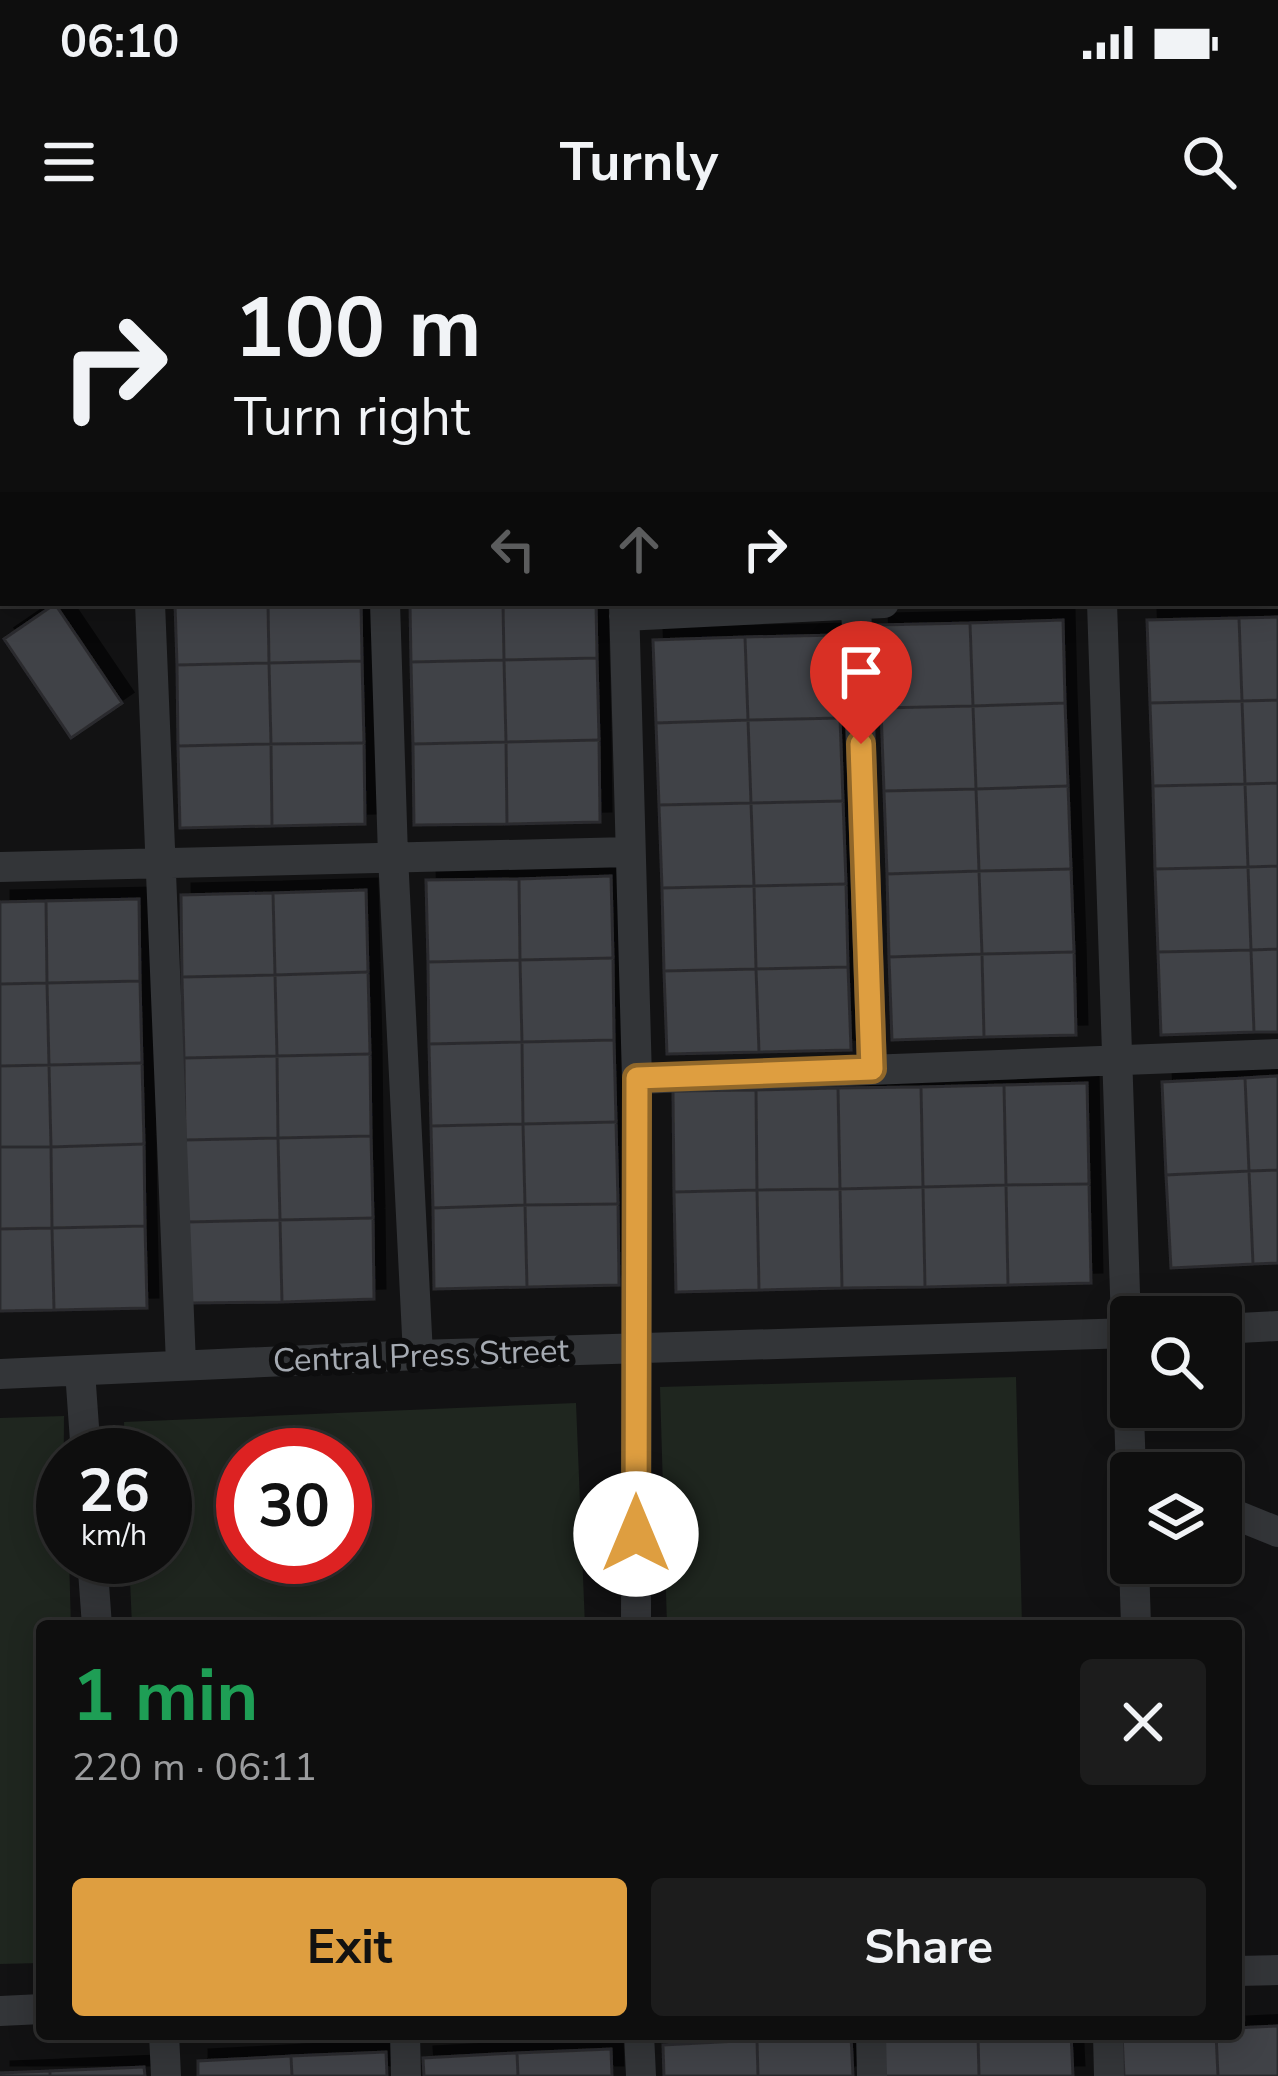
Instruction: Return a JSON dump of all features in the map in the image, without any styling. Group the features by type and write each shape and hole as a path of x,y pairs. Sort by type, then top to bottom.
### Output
{"street":[{"path":"150,606 182,1364"},
{"path":"385,606 392,856 418,1355"},
{"path":"636,1620 637,1078 624,609 763,606"},
{"path":"856,606 872,1069"},
{"path":"1102,606 1127,1296"},
{"path":"0,867 630,852"},
{"path":"637,1078 1278,1054"},
{"path":"1242,1328 1278,1326"},
{"name":"Central Press Street","path":"0,1374 418,1355 1110,1335"},
{"path":"80,1371 84,1428"},
{"path":"1242,1517 1278,1532"},
{"path":"94,1584 97,1620"},
{"path":"1135,1584 1136,1620"},
{"path":"1242,1971 1278,1970"},
{"path":"0,2011 36,2008"},
{"path":"164,2040 166,2076"},
{"path":"405,2040 406,2076"},
{"path":"639,2040 641,2076"},
{"path":"872,2040 872,2076"},
{"path":"1108,2040 1109,2076"}],"shaded area":[{"path":"1016,1377 1022,1620 667,1620 660,1387"},
{"path":"576,1403 585,1620 132,1620 130,1584 192,1584 192,1428 124,1428 124,1422"},
{"path":"64,1416 64,1428 36,1428 36,1584 70,1584 71,1620 36,1620 36,1963 0,1964 0,1418"}],"building":[{"path":"56,606 122,703 71,738 4,639"},
{"path":"175,606 268,606 269,663 177,665"},
{"path":"268,606 361,606 362,661 269,663"},
{"path":"410,606 503,606 504,660 411,662"},
{"path":"503,606 596,606 597,658 504,660"},
{"path":"1278,617 1278,700 1242,701 1239,618"},
{"path":"1239,618 1242,701 1150,703 1147,620"},
{"path":"1063,620 1065,703 973,706 970,623"},
{"path":"970,623 973,706 881,708 878,625"},
{"path":"837,635 840,718 748,720 745,637"},
{"path":"745,637 748,720 656,723 653,640"},
{"path":"597,658 599,740 506,742 504,660"},
{"path":"504,660 506,742 413,744 411,662"},
{"path":"362,661 364,743 271,744 269,663"},
{"path":"269,663 271,744 178,746 177,665"},
{"path":"1278,700 1278,783 1245,784 1242,701"},
{"path":"1242,701 1245,784 1153,786 1150,703"},
{"path":"1065,703 1068,786 976,789 973,706"},
{"path":"973,706 976,789 884,791 881,708"},
{"path":"840,718 843,801 751,803 748,720"},
{"path":"748,720 751,803 659,805 656,723"},
{"path":"599,740 600,822 507,824 506,742"},
{"path":"506,742 507,824 414,825 413,744"},
{"path":"364,743 365,824 272,826 271,744"},
{"path":"271,744 272,826 180,828 178,746"},
{"path":"1278,783 1278,866 1248,867 1245,784"},
{"path":"1245,784 1248,867 1155,869 1153,786"},
{"path":"1068,786 1071,869 979,871 976,789"},
{"path":"976,789 979,871 887,874 884,791"},
{"path":"843,801 846,884 754,886 751,803"},
{"path":"751,803 754,886 662,888 659,805"},
{"path":"1278,866 1278,949 1251,950 1248,867"},
{"path":"1248,867 1251,950 1158,952 1155,869"},
{"path":"1071,869 1074,952 982,954 979,871"},
{"path":"979,871 982,954 889,957 887,874"},
{"path":"611,876 613,958 520,960 519,879"},
{"path":"519,879 520,960 428,962 426,880"},
{"path":"846,884 848,967 756,969 754,886"},
{"path":"754,886 756,969 664,971 662,888"},
{"path":"366,890 368,972 275,975 273,893"},
{"path":"273,893 275,975 182,977 181,895"},
{"path":"139,899 140,981 47,983 46,901"},
{"path":"46,901 47,983 0,984 0,902"},
{"path":"1278,949 1278,1032 1254,1032 1251,950"},
{"path":"1251,950 1254,1032 1161,1035 1158,952"},
{"path":"1074,952 1076,1035 984,1037 982,954"},
{"path":"982,954 984,1037 892,1040 889,957"},
{"path":"613,958 614,1040 522,1042 520,960"},
{"path":"520,960 522,1042 429,1044 428,962"},
{"path":"848,967 851,1050 759,1052 756,969"},
{"path":"756,969 759,1052 667,1054 664,971"},
{"path":"368,972 370,1054 277,1056 275,975"},
{"path":"275,975 277,1056 184,1058 182,977"},
{"path":"140,981 142,1063 49,1065 47,983"},
{"path":"47,983 49,1065 0,1066 0,984"},
{"path":"614,1040 616,1122 523,1124 522,1042"},
{"path":"522,1042 523,1124 431,1126 429,1044"},
{"path":"370,1054 371,1136 278,1138 277,1056"},
{"path":"277,1056 278,1138 185,1140 184,1058"},
{"path":"142,1063 144,1144 51,1147 49,1065"},
{"path":"49,1065 51,1147 0,1147 0,1066"},
{"path":"1278,1076 1278,1170 1249,1171 1245,1078"},
{"path":"1245,1078 1249,1171 1166,1175 1162,1082"},
{"path":"1087,1083 1089,1184 1006,1185 1004,1085"},
{"path":"1004,1085 1006,1185 923,1187 921,1087"},
{"path":"921,1087 923,1187 840,1189 838,1088"},
{"path":"838,1088 840,1189 757,1190 756,1090"},
{"path":"756,1090 757,1190 674,1192 673,1091"},
{"path":"616,1122 618,1204 525,1205 523,1124"},
{"path":"523,1124 525,1205 433,1208 431,1126"},
{"path":"371,1136 373,1218 280,1220 278,1138"},
{"path":"278,1138 280,1220 187,1222 185,1140"},
{"path":"144,1144 145,1226 52,1228 51,1147"},
{"path":"0,1147 51,1147 52,1228 0,1229"},
{"path":"1278,1170 1278,1263 1253,1264 1249,1171"},
{"path":"1249,1171 1253,1264 1171,1268 1166,1175"},
{"path":"1089,1184 1091,1283 1008,1285 1006,1185"},
{"path":"1006,1185 1008,1285 925,1287 923,1187"},
{"path":"923,1187 925,1287 842,1288 840,1189"},
{"path":"840,1189 842,1288 759,1290 757,1190"},
{"path":"757,1190 759,1290 676,1292 674,1192"},
{"path":"618,1204 619,1285 527,1287 525,1205"},
{"path":"525,1205 527,1287 434,1289 433,1208"},
{"path":"373,1218 374,1299 282,1302 280,1220"},
{"path":"280,1220 282,1302 189,1303 187,1222"},
{"path":"145,1226 147,1308 54,1310 52,1228"},
{"path":"52,1228 54,1310 0,1311 0,1229"},
{"path":"1278,2026 1278,2076 1218,2076 1216,2040 1242,2040 1242,2028"},
{"path":"757,2040 851,2040 853,2076 758,2076"},
{"path":"757,2040 758,2076 664,2076 663,2045"},
{"path":"883,2040 978,2040 979,2076 885,2076"},
{"path":"978,2040 1071,2040 1073,2076 979,2076"},
{"path":"1122,2040 1216,2040 1218,2076 1124,2076"},
{"path":"611,2049 612,2076 518,2076 517,2053"},
{"path":"386,2052 387,2076 292,2076 291,2056"},
{"path":"517,2053 518,2076 424,2076 423,2058"},
{"path":"291,2056 292,2076 198,2076 198,2061"},
{"path":"144,2067 145,2076 50,2076 50,2071"},
{"path":"50,2071 50,2076 0,2076 0,2073"}],"route":[{"path":"636,1534 637,1078 872,1069 861,744"}]}
